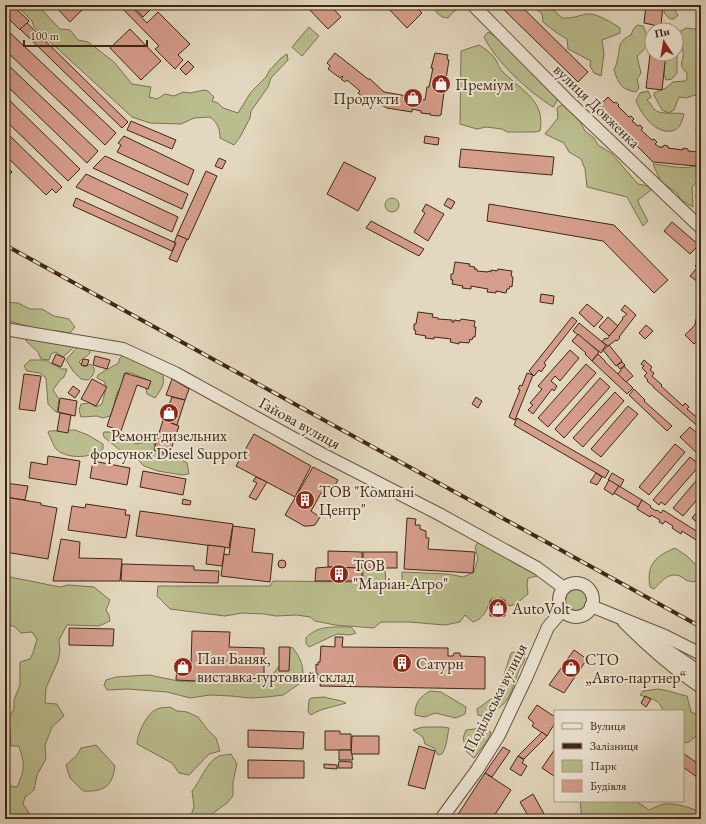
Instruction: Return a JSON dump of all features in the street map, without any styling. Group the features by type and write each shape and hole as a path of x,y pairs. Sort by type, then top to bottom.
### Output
{"street":[{"name":"вулиця Довженка","path":"473,5 567,100 701,228"},
{"name":"Гайова вулиця","path":"5,329 123,349 175,372 320,453 537,568 564,588"},
{"path":"575,584 585,586 592,595 591,606 585,614 576,617 566,614 562,610 559,601 561,592 564,588 575,584"},
{"path":"591,606 665,636 701,654"},
{"name":"Подільська вулиця","path":"441,819 477,770 499,735 548,627 562,610"},
{"path":"620,618 701,673"},
{"path":"620,618 655,653 701,687"}],"green space":[{"path":"16,5 37,5 60,29 70,30 78,40 88,42 114,62 132,84 151,87 149,97 157,99 165,94 174,96 183,92 190,93 204,90 208,91 214,97 212,101 218,103 223,108 238,113 251,92 266,77 269,71 281,58 287,54 288,60 271,78 268,87 251,111 250,118 234,145 220,138 218,126 210,117 194,118 181,124 150,123 132,117 34,27 32,21"},
{"path":"436,5 464,5 452,13 448,18 442,17 436,12"},
{"path":"531,5 548,5 562,18 586,14 595,15 620,28 620,33 602,40 604,54 601,76 594,73 590,66 591,61 568,49 567,39 543,22 542,14"},
{"path":"665,5 677,5 674,9 678,15 674,19 670,19 664,13"},
{"path":"637,25 643,26 644,29 644,49 637,56 641,73 637,79 639,88 636,92 621,86 614,70 621,43 631,35"},
{"path":"309,27 319,36 302,56 292,47"},
{"path":"684,29 695,29 701,36 701,99 695,95 686,98 679,97 674,110 669,113 662,110 654,93 666,88 673,82 685,81 687,79 687,73 682,67 682,62 684,62"},
{"path":"488,32 500,39 557,96 557,101 553,107 524,85 496,56 484,37"},
{"path":"479,45 492,55 502,71 525,91 536,104 541,121 540,131 507,132 502,129 486,127 477,129 460,124 461,51"},
{"path":"665,62 677,62 677,73 672,79 666,80 664,75"},
{"path":"648,91 651,97 647,100 658,112 684,114 677,129 672,131 660,130 650,122 642,112 636,101 640,93"},
{"path":"563,104 576,114 585,131 594,138 598,145 611,153 638,184 647,186 651,190 638,200 648,221 643,226 627,197 587,187 585,169 581,159 569,152 564,143 545,134 558,118 557,108"},
{"path":"701,163 701,180 692,187 693,207 681,200 676,192 661,182 653,164 684,168 696,166"},
{"path":"392,198 397,200 399,205 397,210 392,212 387,210 385,205 387,200"},
{"path":"5,302 18,303 30,309 42,309 54,316 69,319 75,327 70,333 42,330 5,320"},
{"path":"27,337 76,342 74,347 63,357 56,352 51,354 49,360 41,359 38,352 26,341"},
{"path":"78,346 90,349 90,353 79,362 84,367 90,364 94,368 93,375 88,380 81,379 73,371 66,360"},
{"path":"129,352 162,373 163,383 155,398 147,394 146,389 148,380 131,373 125,373 123,384 118,391 110,416 103,418 97,416 81,417 79,410 81,404 90,403 96,407 102,404 105,392 105,382 97,378 98,375 118,364 120,358"},
{"path":"30,360 45,360 62,369 67,369 64,377 53,390 59,399 57,413 48,404 46,378 40,373 27,371 24,366"},
{"path":"75,430 88,435 103,444 103,449 86,456 67,455 56,449 48,433 49,431"},
{"path":"104,432 111,432 117,437 128,437 135,444 147,440 154,443 158,453 180,459 187,463 189,474 182,475 158,471 144,466 132,454 121,451 104,437"},
{"path":"480,539 534,569 537,576 528,578 528,594 516,604 509,606 502,598 491,599 480,619 473,622 465,615 460,622 445,625 409,622 381,622 374,628 335,625 315,621 310,617 297,615 276,616 242,613 225,616 170,609 157,596 158,586 270,586 273,581 363,582 363,570 385,570 386,583 402,583 402,572 448,574 463,577 474,572 478,558 475,547"},
{"path":"675,548 687,556 696,565 701,567 701,583 692,582 680,576 672,575 665,578 654,589 650,587 650,572 654,562 663,554"},
{"path":"5,576 60,587 68,585 94,587 110,600 106,610 110,621 99,626 67,625 59,640 60,651 58,661 46,688 45,703 57,704 64,716 52,727 45,745 46,759 37,775 34,790 25,797 23,804 33,819 5,819 5,785 17,787 22,775 23,766 19,746 11,746 9,718 14,709 14,700 20,685 20,662 30,659 37,639 32,632 21,633 14,626 5,626"},
{"path":"576,589 584,592 587,600 584,608 576,611 568,608 565,600 568,592"},
{"path":"351,627 356,633 350,635 337,634 309,647 306,644 306,638 315,631 327,628"},
{"path":"292,647 302,663 302,682 283,695 251,698 210,695 190,698 167,692 128,689 107,690 104,685 106,680 116,677 149,675 178,681 243,682 261,680 273,674 282,662 284,652"},
{"path":"519,651 525,656 509,697 505,703 485,717 478,715 477,709 498,694 511,653"},
{"path":"658,689 687,696 691,712 701,716 701,732 689,742 684,743 684,710 663,710 660,704 657,702 640,695 643,691"},
{"path":"430,691 441,692 466,707 465,714 456,718 435,713 425,717 415,715 417,703 423,695"},
{"path":"325,697 346,703 323,709 311,715 308,712 309,700 311,698"},
{"path":"170,707 177,711 187,712 198,717 216,738 220,751 209,754 189,775 179,773 172,763 137,744 137,740 146,719 153,711 159,708"},
{"path":"423,727 449,728 446,745 442,754 438,755 434,748 425,744 423,737 413,730"},
{"path":"482,728 491,732 489,738 474,758 467,752 463,738 466,730"},
{"path":"96,745 115,766 114,773 112,779 106,787 102,789 83,791 70,778 66,765 77,755 81,748"},
{"path":"231,754 237,764 233,782 233,796 227,803 205,819 190,818 194,807 192,791 204,772 211,762 219,756"},
{"path":"580,802 637,802 649,810 664,804 669,804 687,807 701,813 701,819 582,819"}],"building":[{"path":"5,5 12,5 29,21 20,30 5,15"},
{"path":"54,5 87,5 70,22"},
{"path":"123,5 130,5 147,23 158,12 190,44 178,55 183,60 175,69 155,49 159,46 121,7"},
{"path":"132,5 155,5 143,17"},
{"path":"305,5 330,5 341,17 328,29"},
{"path":"385,5 414,5 422,13 407,28"},
{"path":"499,5 520,5 588,72 578,82"},
{"path":"646,5 663,5 661,22 644,22"},
{"path":"27,23 128,122 122,128 20,29"},
{"path":"5,28 116,133 105,145 5,50"},
{"path":"130,29 161,61 141,80 110,48"},
{"path":"335,53 370,79 384,92 425,100 427,87 429,87 433,68 431,68 435,53 448,55 447,59 449,60 446,79 444,79 443,85 445,85 441,115 430,115 430,113 421,113 421,111 412,109 412,112 387,108 372,100 371,101 366,97 365,99 358,93 360,91 347,80 345,82 341,79 343,77 342,76 340,78 328,69 330,66 327,63"},
{"path":"188,61 194,67 186,75 180,69"},
{"path":"5,62 98,151 87,163 5,84"},
{"path":"649,62 665,62 662,90 646,88"},
{"path":"5,96 80,169 68,181 5,120"},
{"path":"608,97 614,103 616,102 629,117 631,116 634,119 632,121 638,126 640,125 643,128 641,130 652,140 654,139 657,142 655,144 659,147 663,147 664,145 668,146 668,148 683,150 683,148 688,149 688,151 698,152 696,166 653,162 598,107"},
{"path":"699,109 701,109 701,132 696,131"},
{"path":"131,121 176,140 172,149 127,130"},
{"path":"5,131 62,187 56,193 52,189 46,195 5,155"},
{"path":"124,136 194,170 188,185 117,152 121,145 118,143"},
{"path":"425,136 439,138 438,145 424,143"},
{"path":"461,149 554,157 552,175 459,167"},
{"path":"105,156 188,194 182,209 93,168"},
{"path":"219,158 226,161 222,169 215,166"},
{"path":"344,162 376,178 358,211 327,194"},
{"path":"5,165 12,172 6,178 5,177"},
{"path":"206,171 217,176 188,240 177,235"},
{"path":"86,174 178,217 172,232 76,187"},
{"path":"698,182 701,183 701,198 696,197"},
{"path":"76,198 176,243 172,251 73,206"},
{"path":"448,198 455,202 451,209 444,205"},
{"path":"426,204 444,214 428,241 414,232 425,213 422,211"},
{"path":"489,204 614,225 668,280 654,293 603,241 487,221"},
{"path":"371,221 424,249 419,256 366,228"},
{"path":"672,222 699,245 690,254 664,231"},
{"path":"177,235 187,239 177,262 169,259 176,243 174,243"},
{"path":"701,259 701,279 698,282 690,276 697,268 695,266"},
{"path":"455,262 470,264 469,266 475,267 474,269 477,269 477,271 491,272 491,270 497,271 498,269 512,271 512,287 510,286 509,289 507,289 506,293 496,291 496,293 487,292 488,289 471,286 471,289 462,288 463,286 452,284 453,280 451,280 451,274 453,274"},
{"path":"5,289 10,292 5,300"},
{"path":"541,294 554,296 553,304 540,302"},
{"path":"587,304 603,317 594,327 579,313"},
{"path":"625,305 636,315 619,337 620,338 608,346 602,342 605,338 607,339 623,319 622,318 627,314 621,310"},
{"path":"418,312 433,314 432,317 452,320 452,322 454,322 454,320 460,321 461,319 475,321 475,337 473,337 472,340 470,339 469,343 459,342 459,344 450,342 451,339 434,337 434,339 425,338 426,336 415,334 416,331 414,330 414,324 416,324"},
{"path":"572,317 577,321 544,363 546,365 541,372 539,370 534,376 529,371"},
{"path":"608,317 618,326 609,336 599,327"},
{"path":"696,319 701,319 701,343 698,340 694,344 685,335 695,325"},
{"path":"579,323 606,345 601,353 573,331"},
{"path":"646,325 653,331 645,339 639,333"},
{"path":"578,334 599,352 592,361 585,354 586,353 572,341"},
{"path":"609,345 622,361 616,366 603,350"},
{"path":"570,350 579,358 560,381 555,376 551,381 557,386 554,391 552,389 533,414 528,410 533,405 530,403 542,389 538,386"},
{"path":"56,354 65,358 61,367 52,363"},
{"path":"598,354 633,388 627,394 592,361"},
{"path":"95,356 110,360 107,369 93,365"},
{"path":"83,359 89,360 87,366 81,365"},
{"path":"644,360 652,367 650,370 654,373 652,376 662,385 661,386 683,406 685,403 689,407 687,409 701,421 701,429 647,381 648,380 644,376 647,373 642,368 644,366 641,364"},
{"path":"622,362 625,365 620,369 617,365"},
{"path":"586,364 596,373 548,427 538,418"},
{"path":"624,366 633,376 626,382 618,374"},
{"path":"125,373 151,381 148,389 137,385 121,431 107,426"},
{"path":"527,373 533,375 515,420 509,417 520,390 518,389 520,385 522,386"},
{"path":"24,374 41,376 35,411 19,409"},
{"path":"600,378 610,387 564,438 555,429"},
{"path":"92,379 107,387 96,406 81,399"},
{"path":"172,379 189,389 185,400 166,395"},
{"path":"73,386 80,391 75,398 68,393"},
{"path":"634,389 645,400 644,401 672,426 667,431 629,395"},
{"path":"615,392 624,401 583,447 573,438"},
{"path":"172,397 185,400 177,425 163,420"},
{"path":"476,397 482,401 478,408 472,404"},
{"path":"60,398 77,401 75,416 58,412"},
{"path":"628,406 638,414 601,457 591,449"},
{"path":"60,413 71,415 68,433 57,431"},
{"path":"517,418 609,471 605,478 514,425"},
{"path":"163,420 179,426 169,455 154,450"},
{"path":"690,427 700,436 696,439 701,443 701,455 680,437"},
{"path":"254,434 311,466 295,497 236,466"},
{"path":"675,444 685,452 649,495 639,487"},
{"path":"48,456 80,461 76,485 29,478 31,462 47,465"},
{"path":"690,457 700,465 665,505 661,502 659,505 653,500"},
{"path":"93,461 130,468 127,485 90,478"},
{"name":"ТОВ \"Компані Центр\"","path":"313,467 338,480 333,489 325,486 311,511 320,517 315,525 304,526 285,515"},
{"path":"143,471 186,479 183,495 140,487"},
{"path":"596,473 602,477 597,485 590,482"},
{"path":"612,473 624,480 620,487 608,480"},
{"path":"701,475 701,495 683,516 673,508"},
{"path":"256,477 267,482 256,500 249,497 257,483 253,481"},
{"path":"609,480 619,486 613,495 604,489"},
{"path":"5,483 28,486 25,500 5,497"},
{"path":"619,486 642,500 638,507 614,493"},
{"path":"5,497 41,503 41,505 57,508 48,559 5,552"},
{"path":"183,499 191,501 190,505 182,504"},
{"path":"642,500 656,511 657,510 661,513 663,510 701,534 701,543 682,531 681,534 665,521 663,524 659,522 660,520 651,515 650,517 637,509"},
{"path":"86,504 126,510 125,515 130,515 126,538 68,530 72,506 85,508"},
{"path":"701,507 701,526 692,518"},
{"path":"140,511 233,524 229,548 136,536"},
{"path":"407,518 416,519 415,525 420,525 420,529 426,531 426,538 429,538 428,549 475,552 473,573 404,569"},
{"path":"233,526 255,529 252,552 273,554 270,582 221,576 224,554 229,555"},
{"path":"61,539 80,542 79,558 122,559 120,581 53,581"},
{"path":"208,545 225,547 222,566 206,564"},
{"path":"328,551 362,552 362,568 328,567"},
{"path":"363,552 397,552 397,568 363,568"},
{"path":"280,560 284,560 286,564 284,568 280,568 278,566 278,562"},
{"path":"122,564 194,566 194,570 219,571 218,583 121,581"},
{"name":"ТОВ \"Маріан-Агро\"","path":"316,568 362,568 362,581 315,581"},
{"name":"AutoVolt","path":"505,600 505,616 490,616 490,601"},
{"path":"69,628 114,629 113,646 69,645"},
{"path":"192,631 230,632 229,647 264,648 264,679 197,678 197,681 176,680 177,665 191,666"},
{"name":"Сатурн","path":"335,637 343,637 342,647 448,648 448,656 453,656 454,653 460,653 460,656 485,657 485,689 320,686 321,679 318,679 318,674 316,673 316,664 318,665 318,662 320,662 321,646 335,647"},
{"path":"5,642 8,642 7,658 5,658"},
{"path":"279,647 290,647 289,671 279,671"},
{"name":"СТО „Авто-партнер“","path":"574,650 587,659 564,693 549,685"},
{"path":"645,696 651,699 646,707 641,703"},
{"path":"537,705 554,716 554,725 547,736 532,726 534,723 528,718"},
{"path":"248,730 304,732 303,749 248,747"},
{"path":"325,731 340,731 340,734 351,734 351,750 325,750"},
{"path":"542,732 547,736 524,759 518,756"},
{"path":"352,736 379,736 379,754 351,754"},
{"path":"419,746 435,751 425,789 408,785"},
{"path":"503,747 510,751 492,777 485,773"},
{"path":"339,750 351,750 353,760 339,760"},
{"path":"554,750 554,776 542,768"},
{"path":"684,754 701,766 701,780 684,768"},
{"path":"518,756 524,760 522,763 527,766 521,776 510,769"},
{"path":"248,760 304,761 304,778 248,778"},
{"path":"339,761 352,762 352,768 338,768"},
{"path":"324,764 337,765 337,769 324,768"},
{"path":"485,773 511,790 492,819 455,819"},
{"path":"533,794 547,819 530,819 520,802"}],"railway":[{"path":"5,245 701,627"}],"place":[{"name":"Преміум","path":"441,84"},
{"name":"Продукти","path":"413,98"},
{"name":"Ремонт дизельних форсунок Diesel Support","path":"169,413"},
{"name":"ТОВ \"Компані Центр\"","path":"305,500"},
{"name":"ТОВ \"Маріан-Агро\"","path":"339,574"},
{"name":"AutoVolt","path":"498,608"},
{"name":"Сатурн","path":"402,663"},
{"name":"Пан Баняк, виставка-гуртовий склад","path":"183,667"},
{"name":"СТО „Авто-партнер“","path":"571,668"}]}
